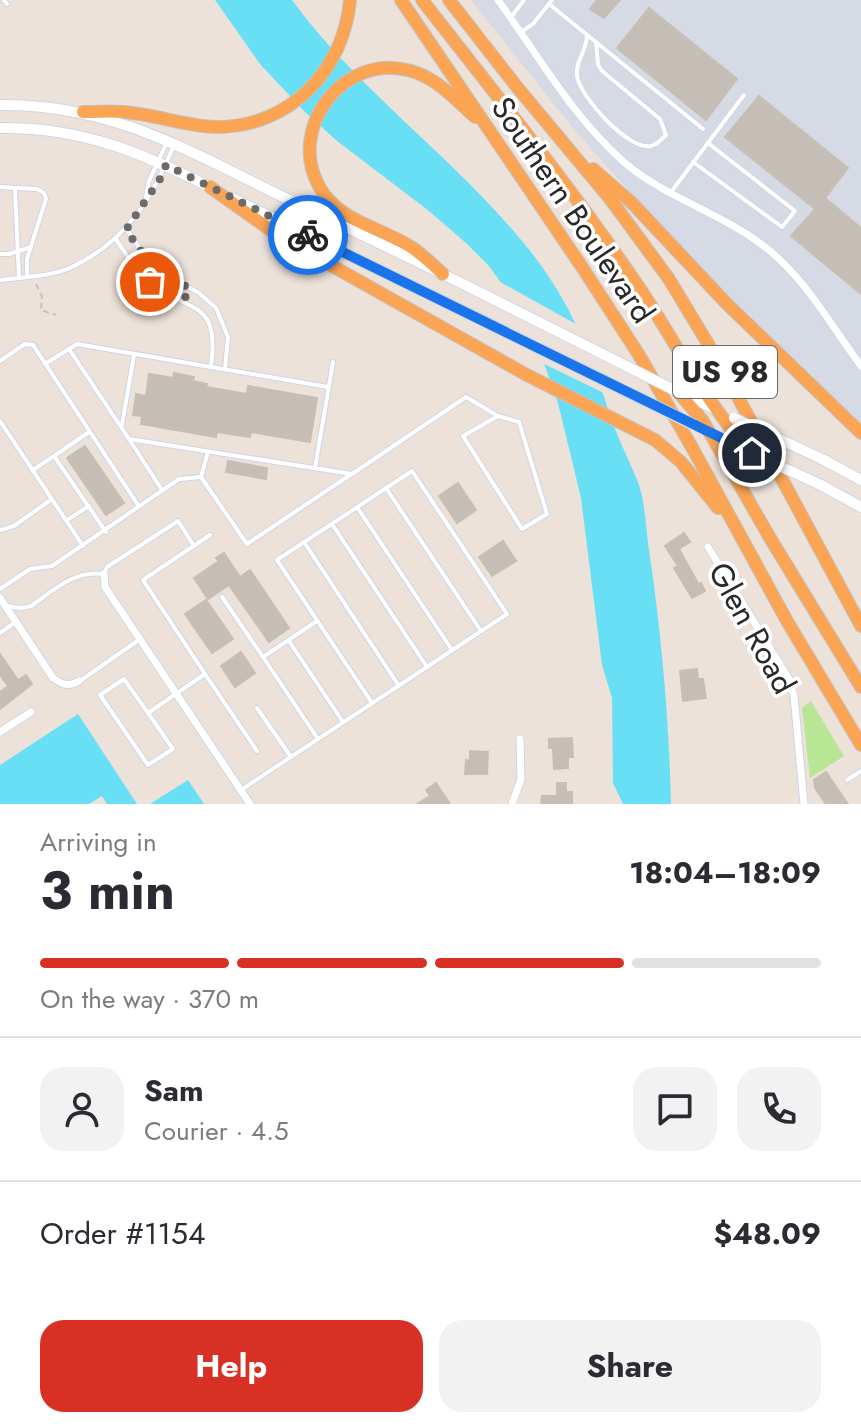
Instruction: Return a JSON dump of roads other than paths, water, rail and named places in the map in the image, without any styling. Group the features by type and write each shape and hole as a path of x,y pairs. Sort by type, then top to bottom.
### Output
{"highway":[{"path":"83,112 131,112 216,127 252,122 282,110 305,94 335,57 350,0"},
{"name":"Southern Boulevard","path":"401,0 639,355 861,745"},
{"path":"422,0 551,164 670,333 717,410 753,453"},
{"name":"Southern Boulevard","path":"449,0 631,225 686,306 861,626"},
{"path":"443,274 412,247 350,217 335,206 320,187 313,171 309,147 317,116 331,95 349,80 367,72 393,67 427,77 492,133"},
{"path":"558,137 632,203 727,304 861,433"},
{"path":"210,187 272,231 334,267 535,379 655,440 675,455 739,535"},
{"path":"677,391 698,413 775,548 861,687"}],"main road":[{"path":"0,105 34,105 83,112 130,125 171,142 861,480"},
{"path":"0,128 76,134 162,163 861,507"}],"street":[{"path":"498,0 585,123 624,162 654,185 740,231 779,258 809,293 861,366"},
{"name":"Glen Road","path":"708,547 789,679 794,696 804,804"},
{"path":"104,574 105,587 250,804"},
{"path":"2,602 53,678 62,684 71,685 79,681"},
{"path":"0,732 31,712"},
{"path":"512,804 521,779 520,739"}],"lane":[{"path":"511,18 524,0"},
{"path":"521,32 533,24 551,2 703,129"},
{"path":"587,35 587,46 577,64 576,73 584,94 609,123 636,145 650,147 659,142 666,135 660,119 602,71 598,65 596,42"},
{"path":"670,193 744,95"},
{"path":"145,199 149,181 162,163 171,142"},
{"path":"0,280 73,267 126,230 160,179 162,163 171,142"},
{"path":"693,162 782,227 795,211 708,143"},
{"path":"0,187 41,190 46,199 31,247 27,276"},
{"path":"15,188 19,277"},
{"path":"126,230 154,269 209,300 216,308 228,337 225,369"},
{"path":"115,238 141,275 161,290 203,312 213,331 211,367"},
{"path":"0,254 31,247"},
{"path":"213,331 225,326"},
{"path":"0,361 25,344 33,345 139,506"},
{"path":"45,364 77,344 328,387"},
{"path":"69,349 162,490"},
{"path":"121,427 134,354"},
{"path":"315,468 333,362"},
{"path":"201,477 247,544 466,397 498,416 519,422 547,514 522,529 463,436 498,416"},
{"path":"0,421 83,546"},
{"path":"32,470 90,432"},
{"path":"129,439 352,474"},
{"path":"201,477 208,452"},
{"path":"54,456 106,532"},
{"path":"241,790 507,614 412,471 277,560 372,703"},
{"path":"0,589 30,569 52,566 106,532 179,479 201,477"},
{"path":"386,488 481,631"},
{"path":"0,530 14,526 52,499"},
{"path":"67,521 89,506"},
{"path":"357,507 452,650"},
{"path":"2,602 22,608 31,606 77,576 104,574 107,567 178,521 194,546"},
{"path":"332,524 427,667"},
{"path":"210,535 143,580 257,751"},
{"path":"304,542 399,686"},
{"path":"222,597 318,739"},
{"path":"263,657 317,621"},
{"path":"0,633 16,622"},
{"path":"79,681 140,639"},
{"path":"289,640 343,722"},
{"path":"148,713 205,674"},
{"path":"124,679 148,713 173,749 148,765 100,695 124,679"},
{"path":"257,708 291,757"},
{"path":"847,780 861,771"}],"water":[{"path":"215,0 292,0 346,64 465,180 522,241 565,303 586,346 614,427 636,476 645,511 661,649 671,804 623,804 613,783 612,698 602,665 581,498 558,403 545,366 511,297 489,266 466,243 337,141 303,110 260,64"},
{"path":"78,714 137,804 107,804 102,796 89,804 0,804 0,765"},
{"path":"188,780 204,804 150,804"}]}
